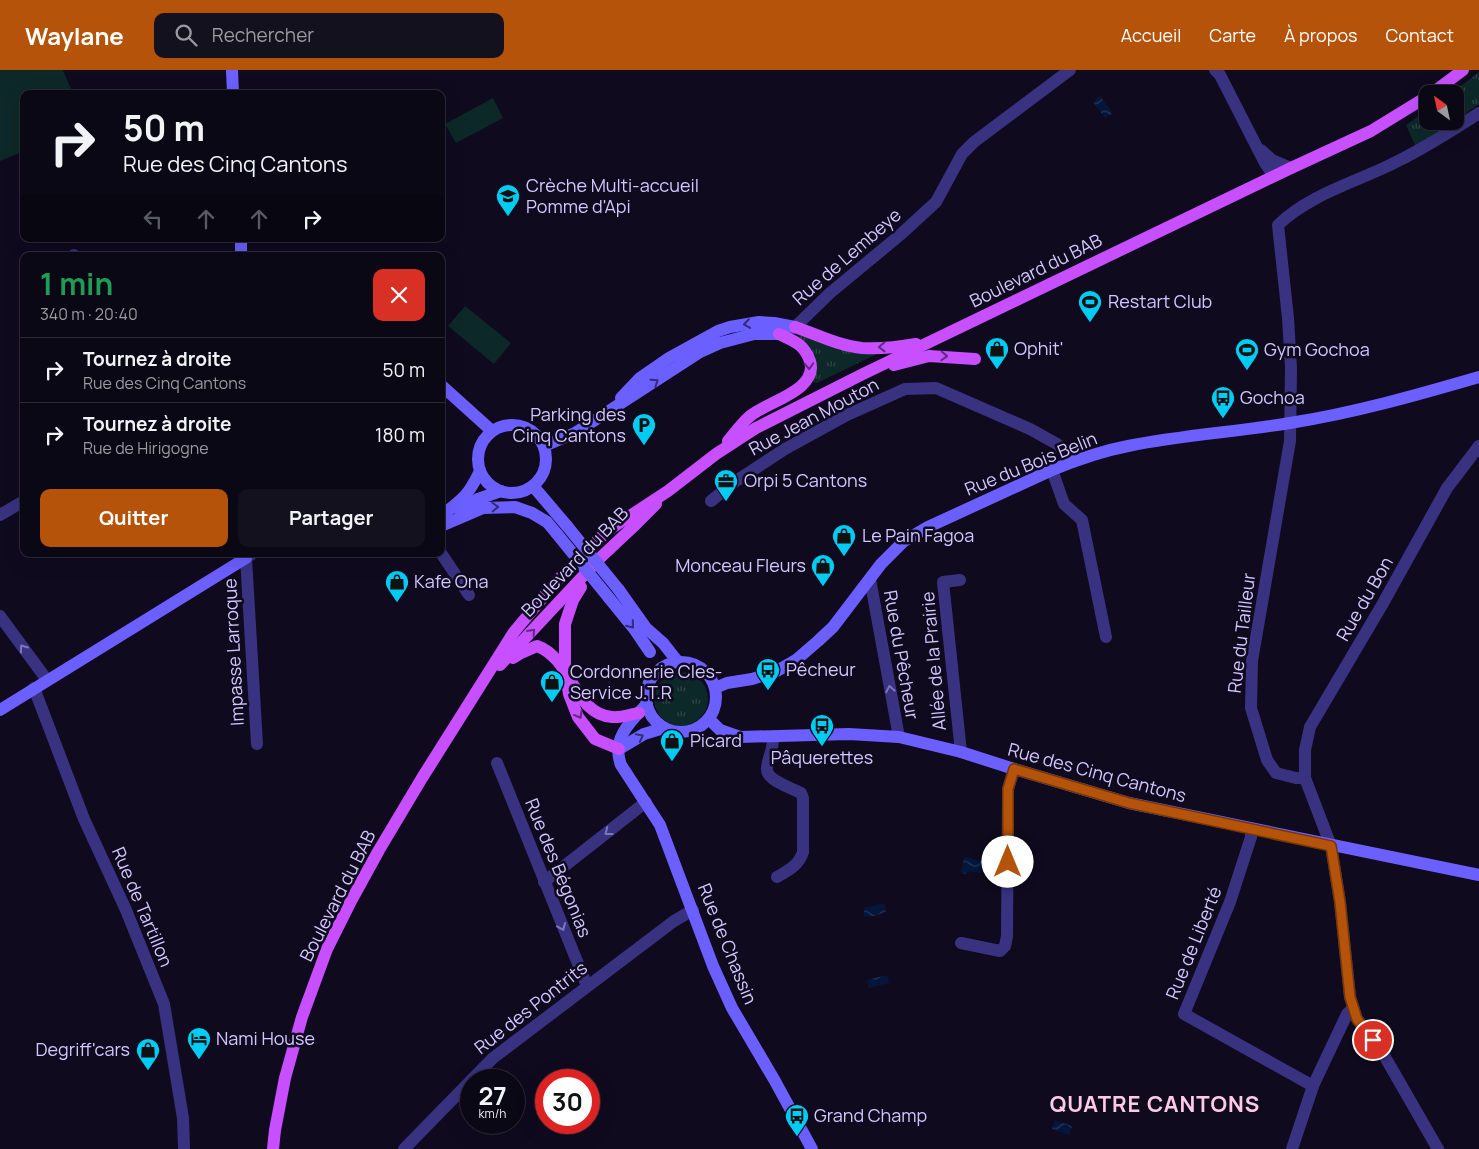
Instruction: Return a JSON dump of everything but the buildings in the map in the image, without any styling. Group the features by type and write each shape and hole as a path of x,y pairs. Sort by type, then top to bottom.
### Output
{"main road":[{"path":"232,70 233,90"},
{"path":"1443,85 1463,70"},
{"name":"Boulevard du BAB","path":"273,1149 285,1078 302,1017 327,949 379,850 514,632 555,582 607,531 668,491 716,454 756,428 863,374 1258,183 1371,131 1419,102"},
{"name":"Rue de Lembeye","path":"613,408 640,378 669,358 718,331 759,322 795,326"},
{"path":"795,326 844,344 861,348 902,346 931,341"},
{"name":"Rue de Lembeye","path":"544,446 575,434 700,352 720,343 754,334 779,334"},
{"path":"716,454 749,416 802,386 810,374 811,364 807,353 800,344 779,334"},
{"path":"863,374 929,356 975,359"},
{"name":"Rue du Bois Belin","path":"715,688 727,683 752,679 775,672 796,660 833,626 890,554 904,541 928,526 1052,470 1126,446 1176,437 1291,423 1351,411 1479,377"},
{"path":"445,388 492,432"},
{"path":"501,426 521,426 531,430 544,446 545,468 541,478 533,486 521,492 508,493 492,487 480,471 478,454 481,445 492,432 501,426"},
{"path":"445,520 471,490 480,471"},
{"path":"533,486 562,530 614,594 663,643 678,662"},
{"path":"445,520 478,499 501,491"},
{"name":"Boulevard du BAB","path":"486,680 600,558 633,528 668,491"},
{"path":"445,521 483,508 515,507 532,513 562,530"},
{"path":"0,710 247,557"},
{"path":"600,558 573,600 565,624 565,669 569,694 578,717 596,739 618,749"},
{"path":"614,594 650,652"},
{"path":"646,628 653,665 653,677"},
{"path":"486,680 520,652 537,646 547,649 565,669 576,690 590,707 600,715 615,718 643,708"},
{"path":"618,749 623,730 643,708 647,690 653,677 660,670 678,662 688,663 697,666 705,672 715,688 715,704 709,719 702,726 683,732 673,732 664,728 643,708"},
{"name":"Rue des Cinq Cantons","path":"709,719 720,730 740,737 849,734 899,737 960,752 1129,803 1479,875"},
{"path":"618,749 644,734 664,728"},
{"name":"Rue de Chassin","path":"618,749 621,765 660,825 713,966 732,1008 812,1149"}],"street":[{"name":"Rue de Lembeye","path":"795,326 830,293 900,235 936,202 962,154 974,142 1070,70"},
{"path":"1215,70 1229,92 1265,163 1274,176"},
{"path":"1291,423 1291,368 1288,318 1278,225 1288,215 1312,200 1397,161 1479,113"},
{"path":"1255,145 1272,160 1291,168"},
{"path":"1258,183 1265,163"},
{"path":"779,334 795,326"},
{"name":"Rue Jean Mouton","path":"711,501 733,483 786,449 847,415 905,390 936,388 1030,429 1057,444 1073,462"},
{"name":"Rue du Tailleur","path":"1291,423 1290,441 1252,662 1250,708 1267,760 1276,773 1296,778 1305,778"},
{"name":"Rue du Bon","path":"1305,778 1305,750 1310,727 1382,605 1447,488 1479,446"},
{"path":"1052,470 1064,504 1082,520 1106,637"},
{"path":"0,516 20,504"},
{"name":"Impasse Larroque","path":"249,557 257,744"},
{"path":"444,557 469,595"},
{"name":"Rue du Pêcheur","path":"870,579 899,737"},
{"name":"Allée de la Prairie","path":"960,580 943,582 960,752"},
{"path":"0,616 47,680"},
{"name":"Rue de Tartillon","path":"34,688 84,819 126,910 164,1004 184,1118 184,1149"},
{"path":"773,736 774,746 766,768 767,772 777,782 801,793 803,798 803,852 794,868 777,877"},
{"name":"Rue des Bégonias","path":"497,763 587,986"},
{"path":"961,943 1000,951 1005,946 1007,936 1008,789 1014,769"},
{"path":"1305,778 1331,846 1353,1008 1361,1025 1381,1050 1438,1149"},
{"path":"544,882 646,802"},
{"name":"Rue de Liberté","path":"1251,829 1251,837 1230,902 1184,1014 1313,1086"},
{"name":"Rue des Pontrits","path":"404,1149 493,1058 674,921 693,910"},
{"path":"1292,1149 1313,1086 1347,1014 1353,1008"}],"green space":[{"path":"0,70 63,70 71,90 20,90 20,153 0,161"},
{"path":"1479,72 1479,104 1464,115 1464,85 1462,85"},
{"path":"493,98 503,118 456,143 445,124"},
{"path":"1419,116 1419,130 1441,130 1416,147 1406,125"},
{"path":"465,306 511,343 494,364 448,326"},
{"path":"800,333 877,354 817,383 813,382 816,370 810,347 797,335"},
{"path":"681,672 691,674 700,680 706,689 708,699 706,709 700,718 691,724 681,726 671,724 662,718 656,709 654,699 656,689 662,680 671,674"}],"water":[{"path":"1100,96 1113,113 1105,118 1093,102"},
{"path":"964,857 984,861 981,873 970,871 965,874 961,873"},
{"path":"884,903 886,912 864,917 864,908"},
{"path":"887,975 889,983 869,988 867,980"},
{"path":"1055,1120 1072,1126 1069,1135 1052,1129"}],"place":[{"name":"Crèche Multi-accueil Pomme d'Api","path":"508,217"},
{"name":"Restart Club","path":"1090,323"},
{"name":"Ophit'","path":"997,370"},
{"name":"Gym Gochoa","path":"1247,371"},
{"name":"Gochoa","path":"1223,419"},
{"name":"Parking des Cinq Cantons","path":"644,446"},
{"name":"Orpi 5 Cantons","path":"726,502"},
{"name":"Le Pain Fagoa","path":"844,557"},
{"name":"Monceau Fleurs","path":"823,587"},
{"name":"Kafe Ona","path":"397,603"},
{"name":"Pêcheur","path":"768,691"},
{"name":"Cordonnerie Cles- Service J.T.R","path":"552,703"},
{"name":"Pâquerettes","path":"822,747"},
{"name":"Picard","path":"672,762"},
{"name":"Nami House","path":"199,1060"},
{"name":"Degriff'cars","path":"148,1071"},
{"name":"Grand Champ","path":"797,1137"}],"district":[{"name":"QUATRE CANTONS","path":"1155,1104"}],"route":[{"path":"1008,862 1008,789 1014,769 1129,803 1331,846 1340,902 1350,997 1357,1019 1373,1040"}]}
